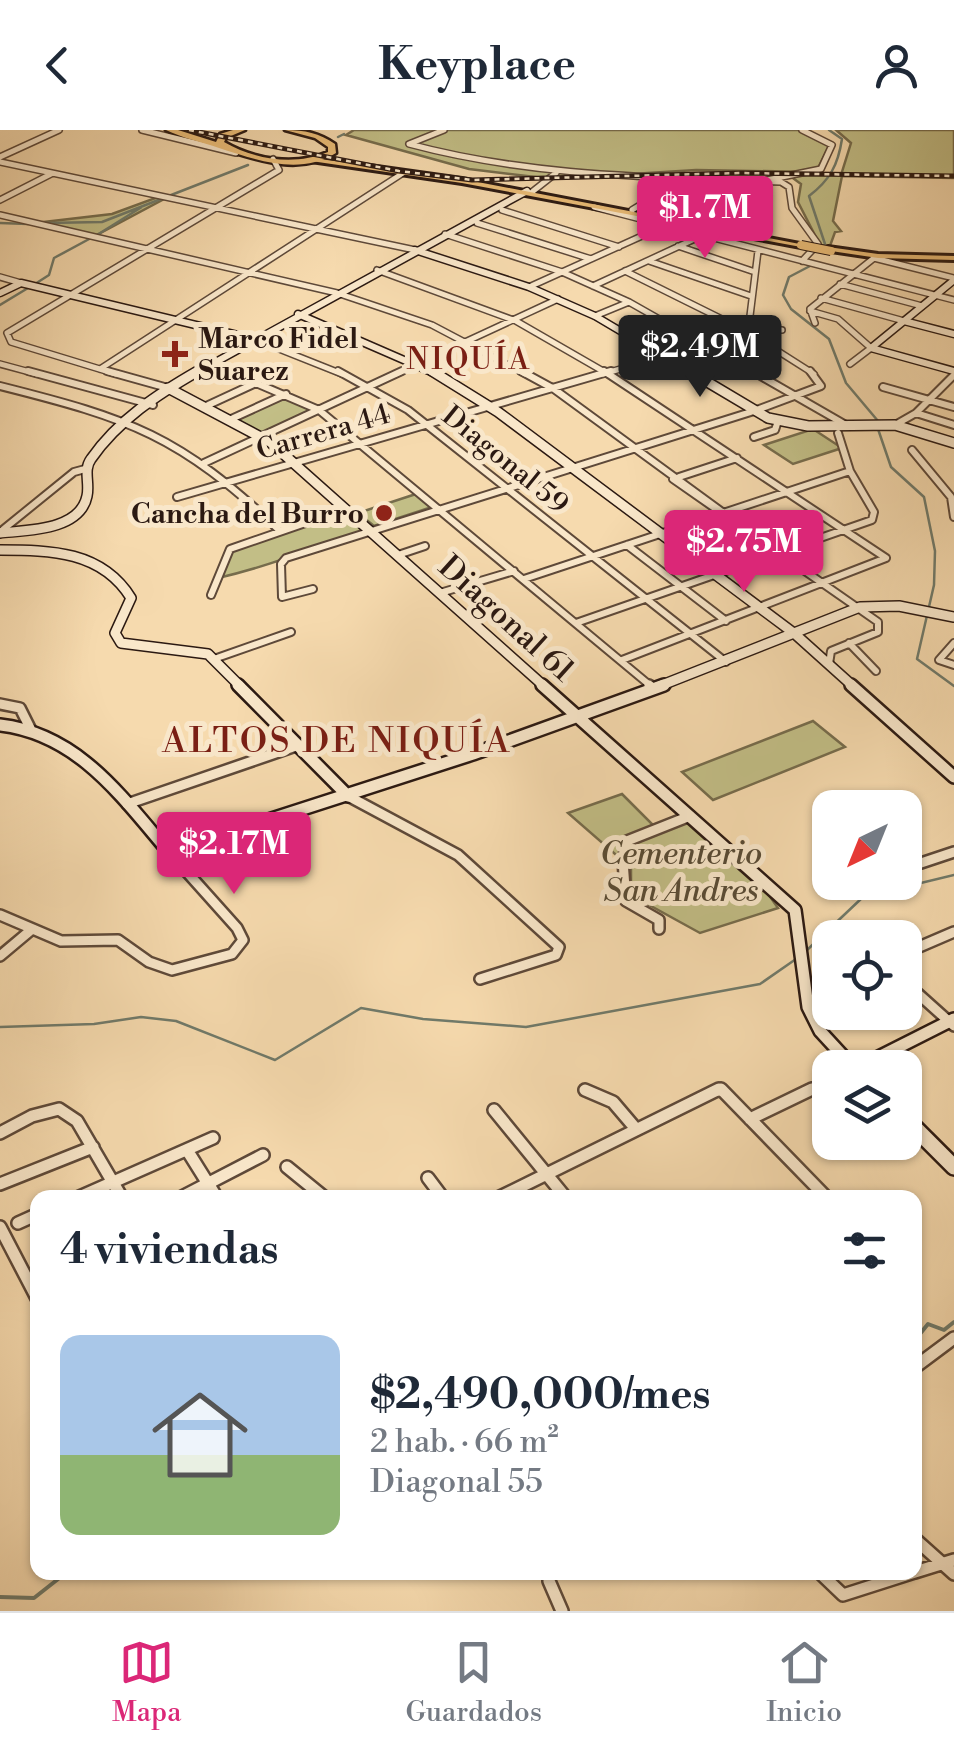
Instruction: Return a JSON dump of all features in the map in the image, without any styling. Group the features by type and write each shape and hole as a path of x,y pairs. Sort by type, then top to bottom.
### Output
{"highway":[{"path":"170,130 270,159 313,160 330,154 331,140 289,130"},
{"path":"228,148 220,138 240,130"}],"main road":[{"path":"331,140 403,174 528,192 874,258 953,259"},
{"path":"313,160 382,166 717,223 802,244"},
{"path":"831,250 953,259"}],"street":[{"path":"2,159 59,130"},
{"path":"142,130 270,159 279,170 7,334 11,342 31,351 170,390"},
{"path":"444,130 410,144 473,161 552,173 753,179 788,186 792,208 818,244 802,261"},
{"path":"717,223 767,180 821,169 832,145 802,130"},
{"path":"2,159 418,251 529,287 595,316 754,411 778,421 894,425 954,444"},
{"path":"0,200 52,173"},
{"path":"447,235 502,210 552,173"},
{"path":"100,369 403,174"},
{"path":"632,210 686,178"},
{"path":"753,179 760,186"},
{"path":"0,532 74,472 86,469 125,422 170,390 528,192"},
{"path":"592,206 954,300"},
{"path":"502,210 619,247"},
{"path":"0,215 341,294 467,342 550,389 679,477 725,514"},
{"path":"529,287 676,221"},
{"path":"477,223 591,259"},
{"path":"447,235 562,272 630,302 793,398 852,426"},
{"path":"594,286 701,236"},
{"path":"678,246 754,272"},
{"path":"748,330 758,251"},
{"path":"816,323 810,320 810,311 874,258 954,279"},
{"path":"648,260 750,296"},
{"path":"314,589 282,597 281,564 286,558 754,411 816,390 822,384 816,374 748,330 624,271"},
{"path":"380,272 516,320 608,372 886,560 622,660"},
{"name":"Diagonal 59","path":"0,277 258,340 370,387 428,425 726,662"},
{"path":"850,364 954,279"},
{"path":"840,284 922,306"},
{"path":"0,293 28,285"},
{"path":"822,298 954,334"},
{"path":"204,463 558,299"},
{"path":"595,316 630,302"},
{"path":"810,311 838,319 871,348 954,373 916,413 894,425"},
{"path":"302,316 420,364 490,407 763,608 954,777"},
{"path":"748,330 782,330"},
{"name":"Carrera 44","path":"178,497 748,330"},
{"path":"4,365 31,351"},
{"path":"4,365 150,404"},
{"path":"214,365 319,410 654,689"},
{"path":"204,407 258,382"},
{"path":"0,386 125,422 204,463 279,530"},
{"path":"883,387 954,408"},
{"name":"Diagonal 61","path":"170,390 264,437 795,910 803,924 802,994 814,1027 838,1050"},
{"path":"230,420 286,394"},
{"path":"916,413 954,424"},
{"path":"754,437 775,430 778,421"},
{"path":"576,623 875,516 850,471 838,433"},
{"path":"635,448 860,606 881,627 878,632 831,651 829,664"},
{"path":"912,450 952,496 954,517"},
{"path":"679,477 737,458"},
{"path":"0,532 59,523 77,513 87,500 86,469"},
{"path":"524,579 850,471"},
{"path":"211,595 230,549 346,509"},
{"path":"627,545 726,621"},
{"path":"398,555 425,546"},
{"path":"0,550 62,552 91,562 129,592 129,605 115,633 121,643 147,649 189,648 214,659 348,796 458,855 559,947 556,955 480,980"},
{"path":"440,593 514,571"},
{"path":"170,852 348,796 654,689 860,606 922,609 954,617"},
{"path":"214,659 291,632"},
{"path":"848,643 876,671"},
{"path":"954,644 940,660 954,665"},
{"path":"0,704 18,706 30,728"},
{"path":"0,725 30,728 70,751 170,852 243,940 238,950 200,966 172,970 149,962 118,940 61,941 0,915"},
{"path":"126,804 299,745"},
{"path":"659,929 659,920 626,900 623,861 627,841 690,816"},
{"path":"922,863 954,852"},
{"path":"0,956 31,930"},
{"path":"922,946 954,932"},
{"path":"894,1050 952,1022 922,996"},
{"path":"514,1190 720,1088 816,1190"},
{"path":"750,1119 812,1089"},
{"path":"585,1090 613,1102 636,1129"},
{"path":"0,1133 59,1109 77,1121 118,1190"},
{"path":"494,1110 559,1190"},
{"path":"922,1135 954,1166"},
{"path":"95,1190 213,1138"},
{"path":"0,1184 93,1147"},
{"path":"187,1150 212,1190"},
{"path":"198,1190 262,1155"},
{"path":"287,1167 315,1190"},
{"path":"428,1178 437,1190"},
{"path":"18,1222 30,1217"},
{"path":"0,1227 30,1285"},
{"path":"922,1362 954,1338"},
{"path":"922,1543 948,1562 954,1574"},
{"path":"922,1570 948,1562"},
{"path":"828,1580 843,1596 891,1580"},
{"path":"549,1581 562,1611"}],"green space":[{"path":"354,130 804,130 831,142 816,172 696,170 552,179 469,169 346,135"},
{"path":"836,130 954,130 954,178 842,176 833,221 841,231 835,232 830,246 820,245 798,202 801,184 790,176 841,175 851,143"},
{"path":"158,197 164,199 93,237 35,223 112,214"},
{"path":"286,396 316,411 265,434 232,419"},
{"path":"813,429 842,448 793,464 764,445"},
{"name":"Cancha del Burro","path":"416,494 432,507 374,526 358,513"},
{"path":"346,509 370,529 218,578 230,549"},
{"path":"813,721 845,747 713,800 682,772"},
{"path":"622,794 657,829 627,841 623,861 568,813"},
{"name":"Cementerio San Andres","path":"690,819 764,888 778,908 700,933 631,895 631,843"}],"waterway":[{"path":"825,244 809,196 828,178 838,157 842,139 829,130"},
{"path":"338,137 344,134"},
{"path":"144,206 248,165"},
{"path":"45,223 102,222 144,206"},
{"path":"97,235 144,206"},
{"path":"0,223 28,224"},
{"path":"35,284 49,275 54,258 91,238"},
{"path":"810,266 789,277 783,295 791,309 829,339 846,383 878,421"},
{"path":"0,305 28,288"},
{"path":"878,429 891,467 924,497 935,551 934,585 917,659 954,686"},
{"path":"806,951 863,897 954,875"},
{"path":"0,1027 94,1024 141,1017 176,1021 275,1060 361,1008 423,1019 526,1027 760,984 796,959"},
{"path":"922,1331 928,1324 944,1330 954,1322"},
{"path":"0,1597 34,1598 57,1580"}],"railway":[{"path":"189,130 399,171 472,180 740,173 954,176"}],"place":[{"name":"Marco Fidel Suarez","path":"175,354"},
{"name":"Cancha del Burro","path":"384,513"}],"district":[{"name":"NIQUÍA","path":"469,359"},
{"name":"ALTOS DE NIQUÍA","path":"337,740"}]}
